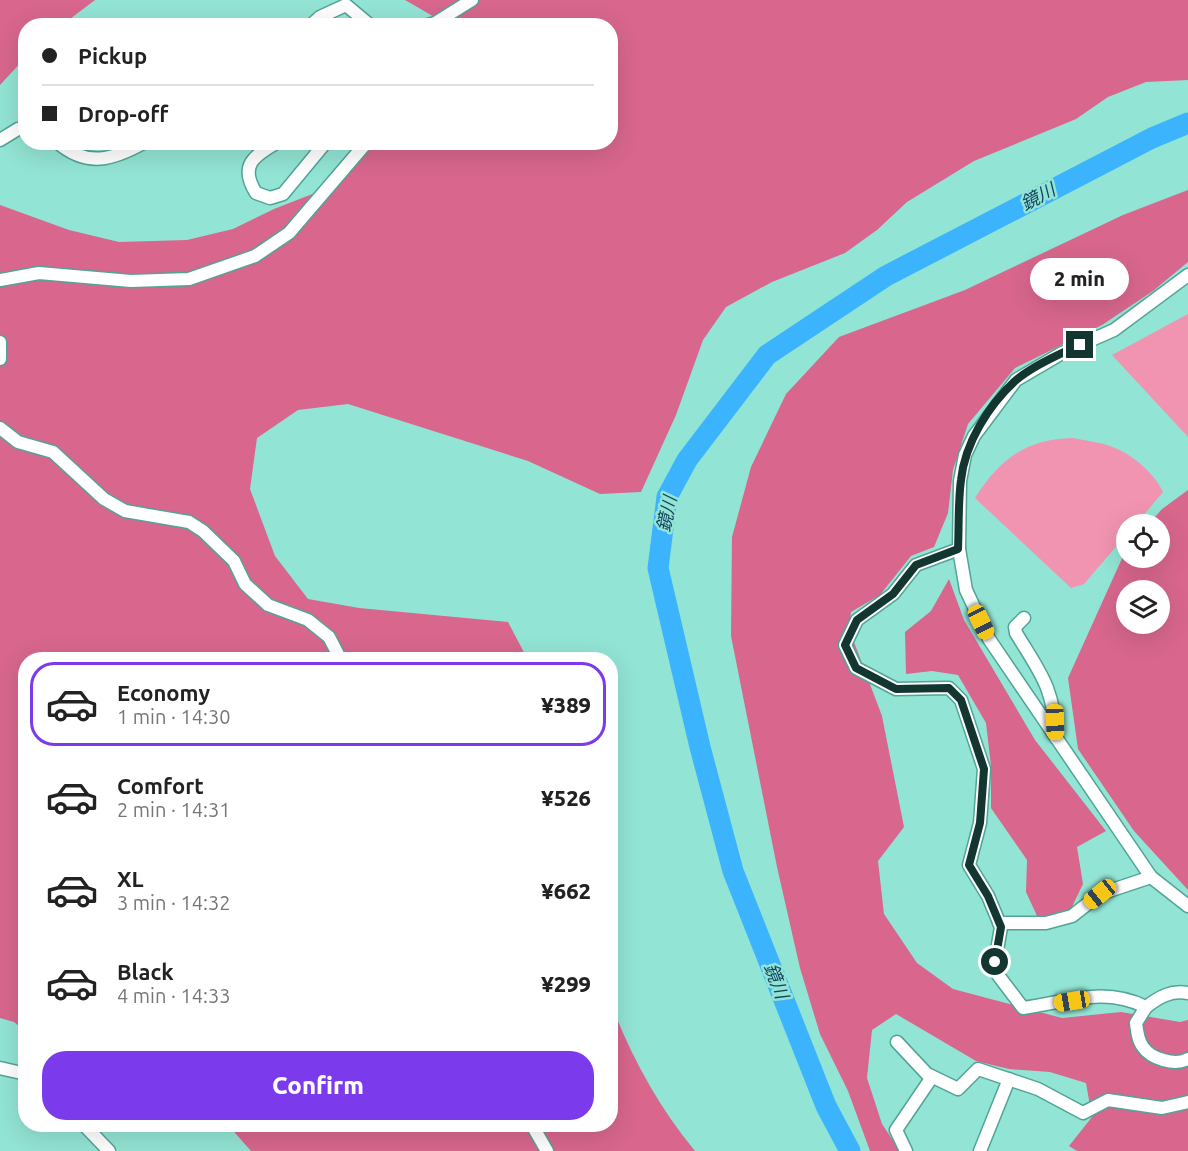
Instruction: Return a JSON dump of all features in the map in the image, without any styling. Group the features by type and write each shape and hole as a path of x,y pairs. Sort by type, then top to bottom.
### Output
{"street":[{"path":"443,18 472,0"},
{"path":"318,18 346,5 361,18"},
{"path":"0,140 18,129"},
{"path":"70,150 84,159 93,160 103,160 126,150"},
{"path":"264,150 248,168 246,174 256,193 270,198 283,194 320,150"},
{"path":"0,280 39,273 131,281 189,279 255,256 290,233 360,150"},
{"path":"1188,275 1114,330 1062,353 1016,380 988,414 965,456 960,481 958,549 966,590 989,639 1151,877 1188,906"},
{"path":"0,342 0,359"},
{"path":"0,428 18,442 53,452 104,499 125,511 189,522 203,531 234,561 245,584 268,605 309,620 329,637 337,652"},
{"path":"958,549 916,565 893,594 857,620 845,645 856,668 896,689 949,688 961,700 984,769 980,823 969,865 988,896 999,923 995,962 998,975 1023,1008 1101,994 1129,999 1146,1007"},
{"path":"1024,618 1015,627 1016,633 1047,682 1052,700 1056,739"},
{"path":"999,923 1046,923 1072,916 1100,894 1151,877"},
{"path":"1188,993 1180,992 1161,996 1146,1007 1136,1023 1142,1047 1155,1058 1171,1061 1188,1059"},
{"path":"897,1042 932,1077 958,1089 978,1069 1038,1089 1083,1113 1108,1100 1162,1108 1188,1102"},
{"path":"0,1068 18,1072"},
{"path":"906,1151 896,1130 932,1077"},
{"path":"980,1151 1009,1079"},
{"path":"91,1132 109,1151"},
{"path":"536,1132 547,1151"}],"shaded area":[{"path":"0,0 95,0 71,18 18,18 18,66 0,85"},
{"path":"405,0 1188,0 1188,80 1146,82 1108,97 1076,119 974,161 907,202 877,230 845,253 772,282 726,307 703,340 676,415 641,492 600,494 528,461 348,404 298,410 257,438 250,489 275,556 308,599 359,608 508,622 524,652 18,652 18,1025 0,1018 0,205 69,230 119,242 187,240 233,229 274,209 320,191 354,150 618,150 618,18 434,18"},
{"path":"1188,190 1188,262 1153,291 1102,325 1015,368 968,424 953,470 948,513 934,547 911,556 880,595 851,612 849,629 882,716 904,827 878,861 884,914 917,963 953,989 1062,1018 1121,1012 1180,1022 1188,1020 1188,1151 1077,1151 1069,1146 1092,1117 1086,1083 1050,1072 1009,1069 976,1061 896,1014 872,1030 867,1078 882,1124 900,1151 870,1151 848,1091 820,1034 800,968 777,867 731,636 732,537 751,467 786,394 839,337 965,290 1123,215"},
{"path":"1188,314 1188,437 1112,355"},
{"path":"1073,438 1115,448 1143,466 1163,492 1144,514 1116,514 1116,547 1084,584 1071,588 975,498 994,472 1005,462 1028,447 1056,439"},
{"path":"1188,490 1188,890 1134,831 1078,749 1068,678 1118,568 1170,568 1170,514 1158,514"},
{"path":"949,579 964,620 1035,740 1106,831 1077,847 1083,884 1071,909 1038,918 1026,892 1027,860 991,808 991,766 986,723 958,675 932,671 906,674 905,632 931,611"},
{"path":"618,1020 647,1081 669,1117 695,1151 251,1151 234,1132 618,1132"}],"waterway":[{"name":"鏡川","path":"850,1151 826,1106 733,871 700,747 658,568 667,497 687,460 767,355 886,276 1152,138 1188,123"}],"route":[{"path":"995,962 1001,927 988,896 969,865 980,823 984,769 961,700 949,688 896,689 856,668 845,645 857,620 874,610 893,594 916,565 958,549 960,481 965,456 988,414 1016,380 1080,345"}]}
